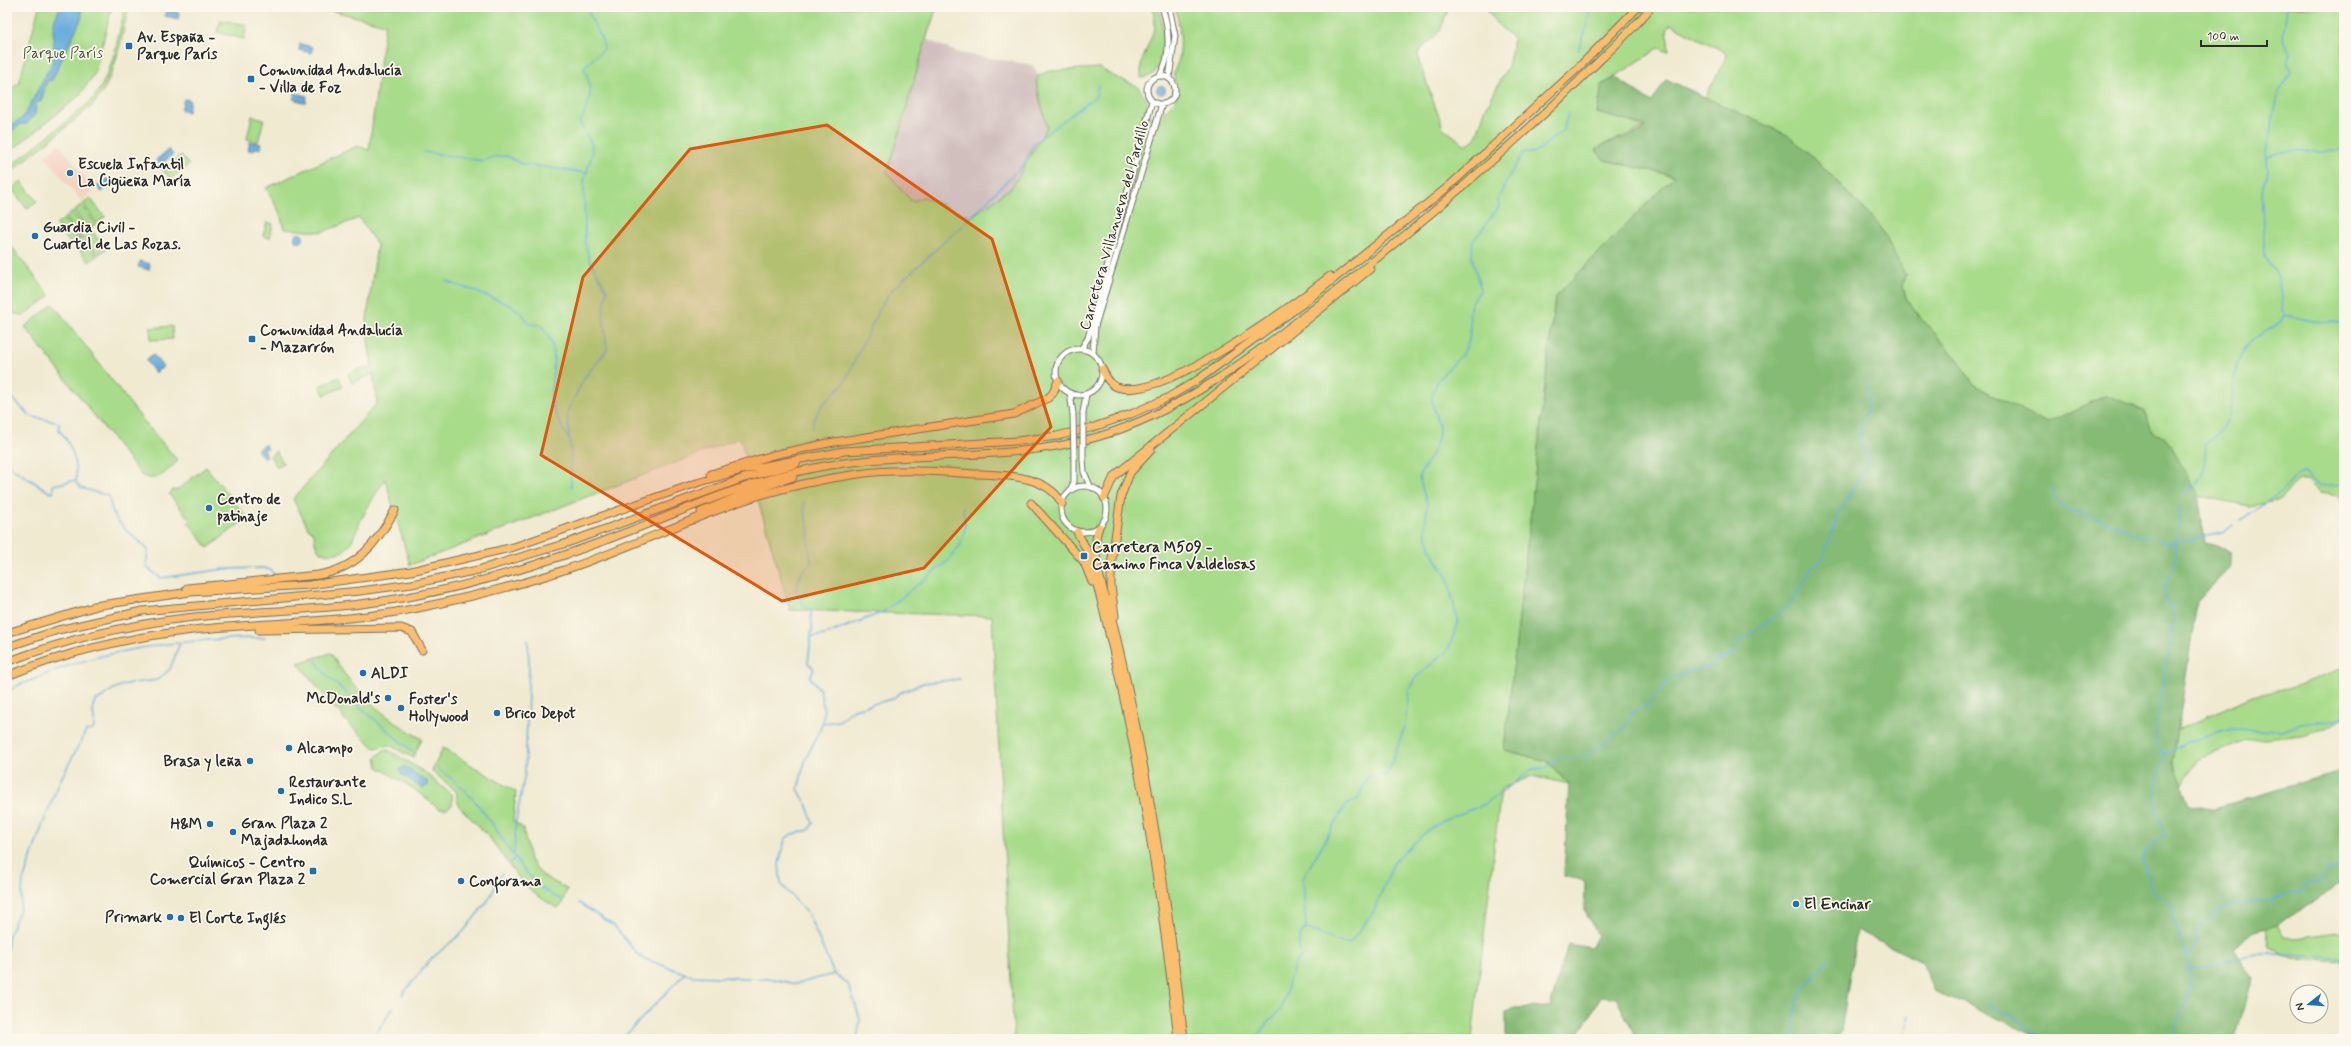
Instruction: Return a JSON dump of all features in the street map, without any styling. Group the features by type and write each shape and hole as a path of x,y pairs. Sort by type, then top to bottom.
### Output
{"highway":[{"path":"94,606 190,592 309,585 410,571 514,546 697,482 742,470 844,450 877,450 1023,440 1057,436 1094,427 1131,414 1167,398 1237,353 1304,303 1395,230 1522,120 1578,69 1638,7"},
{"path":"1104,498 1114,476 1164,434 1364,275 1410,232 1524,133 1585,76 1651,7"},
{"path":"1102,369 1113,385 1128,388 1160,381 1199,365 1304,296 1372,243 1395,230"},
{"path":"7,662 62,642 101,632 145,624 193,617 362,604 480,582 521,571 570,554 746,485 801,470 919,456 1018,452 1059,446 1096,437 1136,424 1172,407 1211,383 1304,316 1410,232"},
{"path":"648,500 696,479 773,455 871,436 1014,414 1048,398 1053,393 1058,381"},
{"path":"1164,434 1130,473 1124,484 1111,566 1114,607 1138,723 1144,768 1172,935 1184,1039"},
{"path":"7,648 58,630 142,611 360,591 412,584 478,570 567,543 744,478 792,465 877,450"},
{"path":"629,546 742,494 833,465"},
{"path":"7,676 63,657 151,636 220,628 322,621 412,609 480,595 523,584 629,546 751,498 809,483 867,473 915,472 1014,476 1052,490 1062,504"},
{"path":"1031,504 1084,562 1108,632"},
{"path":"7,633 94,606 167,591 243,581 318,575 336,571 353,563 372,547 395,510"},
{"path":"1099,527 1095,542 1096,558 1118,646 1144,768"},
{"path":"1076,532 1089,554 1127,717 1155,864 1167,941 1178,1039"},
{"path":"151,636 271,629 400,628 412,632 422,650"}],"street":[{"path":"1160,76 1167,54 1168,36 1162,7"},
{"path":"1169,7 1174,36 1169,78 1175,87 1175,93 1172,98 1162,104 1152,101 1148,96 1148,84 1150,80 1160,76 1169,78"},
{"name":"Carretera Villanueva del Pardillo","path":"1081,349 1088,338 1152,101"},
{"name":"Carretera Villanueva del Pardillo","path":"1093,353 1095,326 1162,104"},
{"path":"1070,393 1086,394 1097,387 1102,375 1102,369 1093,353 1081,349 1069,351 1060,360 1057,366 1058,381 1070,393 1073,414 1074,482 1062,504 1061,509 1063,520 1067,526 1076,532 1084,533 1099,527 1106,516 1107,504 1104,498 1096,489 1090,486 1082,486 1070,490"},
{"path":"1086,394 1083,413 1083,459 1084,472 1090,486"}],"highlighted area":[{"path":"827,125 992,239 1051,427 924,568 782,601 541,455 583,277 690,149"}],"shaded area":[{"path":"925,39 959,53 1033,65 1038,76 1036,83 1047,127 1012,187 971,217 923,197 914,201 910,200 887,172 901,132"},
{"name":"Escuela Infantil La Cigüeña María","path":"59,144 95,190 81,201 45,156"}],"green space":[{"name":"Parque París","path":"39,7 112,7 95,73 79,96 7,154 7,92 19,83"},
{"path":"125,7 129,7 120,46 112,72 100,95 92,106 7,175 7,169 90,102 98,92 113,57"},
{"path":"317,7 937,7 923,48 887,172 910,200 914,201 923,197 971,217 1012,187 1047,127 1036,83 1038,76 1049,71 1100,68 1113,76 1137,86 1148,102 1145,114 1161,120 1164,112 1174,101 1178,91 1174,74 1179,59 1180,40 1175,7 1449,7 1440,31 1418,53 1419,62 1443,128 1466,145 1476,138 1485,110 1508,66 1514,39 1497,24 1485,7 2344,7 2344,497 2320,493 2307,480 2299,480 2281,500 2250,506 2199,496 2157,435 2149,427 2107,395 2047,423 1974,385 1955,356 1921,318 1906,298 1903,285 1905,274 1880,226 1812,156 1789,136 1705,98 1726,57 1725,52 1670,24 1667,31 1669,51 1664,51 1659,48 1602,85 1597,113 1645,126 1644,128 1607,143 1596,150 1604,160 1674,176 1555,297 1504,750 1547,761 1569,784 1532,776 1501,789 1472,1039 1014,1039 992,616 790,610 740,438 410,565 385,479 373,498 348,546 338,553 330,554 320,552 315,543 314,533 308,528 293,499 377,403 366,326 377,245 359,218 322,232 284,229 280,213 266,188 357,146 369,150 385,24"},
{"path":"1153,7 1158,7 1160,15 1163,49 1161,60 1157,69 1150,75 1141,78 1141,64 1155,27"},
{"path":"221,20 247,25 244,39 217,32"},
{"path":"1615,77 1652,102 1666,79 1789,136 1812,156 1880,226 1905,274 1903,285 1906,298 1921,318 1955,356 1974,385 2047,423 2107,395 2145,411 2150,428 2156,434 2165,437 2198,493 2205,543 2225,548 2231,552 2231,566 2197,602 2173,762 2189,805 2212,809 2344,770 2344,882 2277,925 2252,932 2233,948 2253,978 2235,1039 2075,1039 2031,1034 1965,1003 1935,992 1922,962 1857,930 1841,1031 1837,1039 1637,1039 1616,998 1602,996 1575,1039 1506,1039 1506,1013 1513,1008 1550,1007 1568,944 1591,948 1598,935 1584,910 1585,881 1564,876 1569,784 1547,761 1504,750 1555,297 1674,176 1604,160 1596,150 1601,146 1642,131 1645,126 1597,113 1602,85"},
{"path":"252,116 264,119 258,142 247,139"},
{"path":"181,155 189,165 171,179 163,170"},
{"path":"21,181 37,201 27,209 12,189"},
{"path":"90,198 105,217 97,223 83,204"},
{"path":"81,205 96,224 88,230 74,211"},
{"path":"72,212 87,231 80,237 65,218"},
{"path":"64,219 79,238 71,244 56,225"},
{"path":"267,222 273,224 270,238 263,236"},
{"path":"91,230 106,249 98,255 84,236"},
{"path":"82,237 97,256 89,262 74,243"},
{"path":"7,241 50,296 24,315 15,314 7,303"},
{"path":"53,304 142,419 178,461 161,476 152,478 141,475 25,327"},
{"path":"172,326 173,339 151,340 150,328"},
{"path":"367,366 371,375 352,383 348,374"},
{"path":"339,377 343,387 324,395 320,386"},
{"path":"276,451 283,463 277,467 270,456"},
{"name":"Centro de patinaje","path":"206,467 247,518 208,548 188,522 190,520 169,494 174,489 176,491"},
{"path":"331,653 359,692 395,722 422,739 413,758 389,745 375,748 344,719 340,711 337,711 298,663"},
{"path":"2344,668 2344,717 2327,728 2302,735 2247,741 2198,759 2181,786 2173,762 2177,730 2252,696 2291,688"},
{"path":"443,748 516,792 513,821 523,828 530,860 543,876 567,889 561,906 557,908 536,895 521,881 489,837 458,805 456,791 432,771"},
{"path":"384,750 390,751 424,772 452,795 452,805 446,809 439,809 414,789 378,767 376,757"},
{"path":"2277,925 2284,937 2296,938 2344,931 2344,961 2293,958 2270,948 2266,928"},
{"path":"2031,1034 2071,1037 2075,1039 2041,1039"}],"water":[{"path":"60,7 81,7 82,17 52,80 47,81 41,101 36,103 35,114 27,124 21,124 7,135 7,129 24,116 53,61 53,24"},
{"path":"167,9 179,13 178,19 165,16"},
{"path":"300,44 313,47 311,53 299,50"},
{"path":"1161,85 1166,90 1161,95 1156,90"},
{"path":"295,93 307,96 306,103 293,99"},
{"path":"184,99 190,100 188,112 181,110"},
{"path":"250,142 262,144 261,149 254,148 253,151 248,150"},
{"path":"169,149 173,155 160,165 156,160"},
{"path":"108,178 112,183 101,192 97,186"},
{"path":"297,234 301,234 303,238 301,242 297,242 295,240 295,236"},
{"path":"140,261 150,264 149,270 138,267"},
{"path":"153,354 163,367 155,373 146,360"},
{"path":"265,444 268,448 264,449 267,456 264,458 257,450"},
{"path":"405,767 427,781 428,786 422,788 401,774 400,769"}],"waterway":[{"path":"571,487 571,455 567,412 585,377 607,350 603,314 607,290 590,261 585,243 584,181 592,155 592,145 580,123 587,108 590,96 589,83 584,67 604,49 601,38 587,7"},
{"path":"1578,50 1586,30 1590,7"},
{"path":"2186,496 2198,481 2202,472 2206,444 2220,431 2228,419 2234,380 2241,355 2250,342 2277,325 2284,317 2278,277 2265,256 2261,191 2268,171 2266,152 2279,91 2291,72 2287,61 2290,54 2283,37 2287,7"},
{"path":"812,429 813,421 822,405 844,383 880,308 892,290 965,223 1023,165 1034,143 1096,96 1098,85"},
{"path":"1260,1039 1259,1034 1281,1008 1295,963 1301,958 1299,939 1306,928 1303,878 1345,806 1358,799 1368,776 1387,775 1405,726 1409,689 1416,677 1448,650 1458,623 1448,579 1432,552 1425,530 1427,504 1419,477 1435,448 1439,430 1432,394 1442,375 1463,354 1469,340 1469,314 1471,303 1481,290 1472,258 1473,241 1499,207 1498,199 1509,176 1524,152 1535,153 1563,130 1568,113"},
{"path":"2267,158 2277,153 2287,151 2324,152 2344,148"},
{"path":"424,152 484,161 492,157 507,156 521,164 586,173"},
{"path":"447,281 510,305 521,312 529,324 541,325 547,334 553,351 554,359 551,385 553,407 557,418 569,439"},
{"path":"2284,317 2290,316 2312,321 2344,323"},
{"path":"1306,928 1342,943 1350,943 1374,911 1394,862 1428,830 1445,820 1485,804 1533,769 1546,768 1556,760 1588,755 1623,728 1633,712 1647,705 1659,693 1668,679 1710,666 1716,660 1732,654 1739,642 1789,606 1812,568 1822,560 1839,513 1868,463 1867,454 1861,442 1859,433 1868,407 1867,383"},
{"path":"7,398 13,399 30,416 59,423 59,430 71,448 75,462 76,483 81,488 109,496 111,506 118,521 148,550 146,567 161,578 225,569 263,568 271,570 275,576"},
{"path":"7,465 51,493 53,493 53,485 76,480"},
{"path":"2239,521 2283,491 2297,475 2305,473 2310,479 2322,486 2344,484"},
{"path":"2053,488 2057,501 2067,509 2105,521 2143,537 2150,537"},
{"path":"804,501 811,562 800,574 796,590 805,607 811,611 812,628 808,663 814,669 810,677 820,690 824,711 823,723 805,761 798,789 806,803 813,823 809,830 792,834 785,839 779,864 781,884 808,914 834,974"},
{"path":"811,637 825,635 883,612 948,561 961,544 965,526 963,507"},
{"path":"2169,1039 2182,1015 2186,1003 2190,981 2189,969 2187,956 2172,919 2174,908 2152,890 2142,858 2153,843 2165,835 2155,803 2164,753 2154,741 2174,619 2163,589 2176,560 2178,511 2180,507"},
{"path":"2158,540 2168,543 2183,541 2222,533 2232,525"},
{"path":"7,695 9,691 16,686 61,668 118,652 208,640 265,638"},
{"path":"514,854 516,821 525,773 529,665 528,640"},
{"path":"7,951 8,937 20,909 23,881 42,826 60,781 86,731 93,730 94,703 98,699 122,685 157,680 170,669 180,643"},
{"path":"315,660 327,676 351,697"},
{"path":"823,723 839,721 854,709 892,699 900,693 923,683 960,679"},
{"path":"358,705 414,753"},
{"path":"2164,755 2190,741 2232,729 2281,731 2301,724 2334,720 2344,715"},
{"path":"437,768 472,798 517,860 537,884 549,893 561,899"},
{"path":"510,863 516,857"},
{"path":"2187,956 2195,948 2199,928 2219,909 2257,901 2271,901 2292,891 2300,893 2307,884 2317,884 2328,870 2344,864"},
{"path":"402,995 430,960 463,932 489,899 502,873"},
{"path":"579,903 614,926 640,957 692,976 773,979 796,984 834,974"},
{"path":"2190,969 2212,966 2230,959 2258,954 2315,955 2344,958"},
{"path":"1792,1039 1797,998 1811,982 1827,958"},
{"path":"622,1039 684,974"},
{"path":"834,974 848,984 856,1006 860,1020 857,1039"},
{"path":"1986,1002 1992,1005 1994,1009 2014,1016 2030,1030 2052,1039"},
{"path":"372,1039 393,1008"},
{"path":"1903,1039 1909,1015"},
{"path":"2068,1039 2075,1036 2083,1039"}],"place":[{"name":"Av. España - Parque París","path":"129,46"},
{"name":"Comunidad Andalucía - Villa de Foz","path":"251,79"},
{"name":"Escuela Infantil La Cigüeña María","path":"70,173"},
{"name":"Guardia Civil - Cuartel de Las Rozas.","path":"35,236"},
{"name":"Comunidad Andalucía - Mazarrón","path":"252,339"},
{"name":"Centro de patinaje","path":"209,508"},
{"name":"Carretera M509 - Camino Finca Valdelosas","path":"1084,556"},
{"name":"ALDI","path":"363,673"},
{"name":"McDonald's","path":"388,698"},
{"name":"Foster's Hollywood","path":"401,708"},
{"name":"Brico Depot","path":"497,713"},
{"name":"Alcampo","path":"289,748"},
{"name":"Brasa y leña","path":"250,761"},
{"name":"Restaurante Indico S.L","path":"281,791"},
{"name":"H&M","path":"210,824"},
{"name":"Gran Plaza 2 Majadahonda","path":"233,832"},
{"name":"Químicos - Centro Comercial Gran Plaza 2","path":"313,871"},
{"name":"Conforama","path":"461,881"},
{"name":"El Encinar","path":"1796,904"},
{"name":"Primark","path":"170,917"},
{"name":"El Corte Inglés","path":"181,918"}]}
